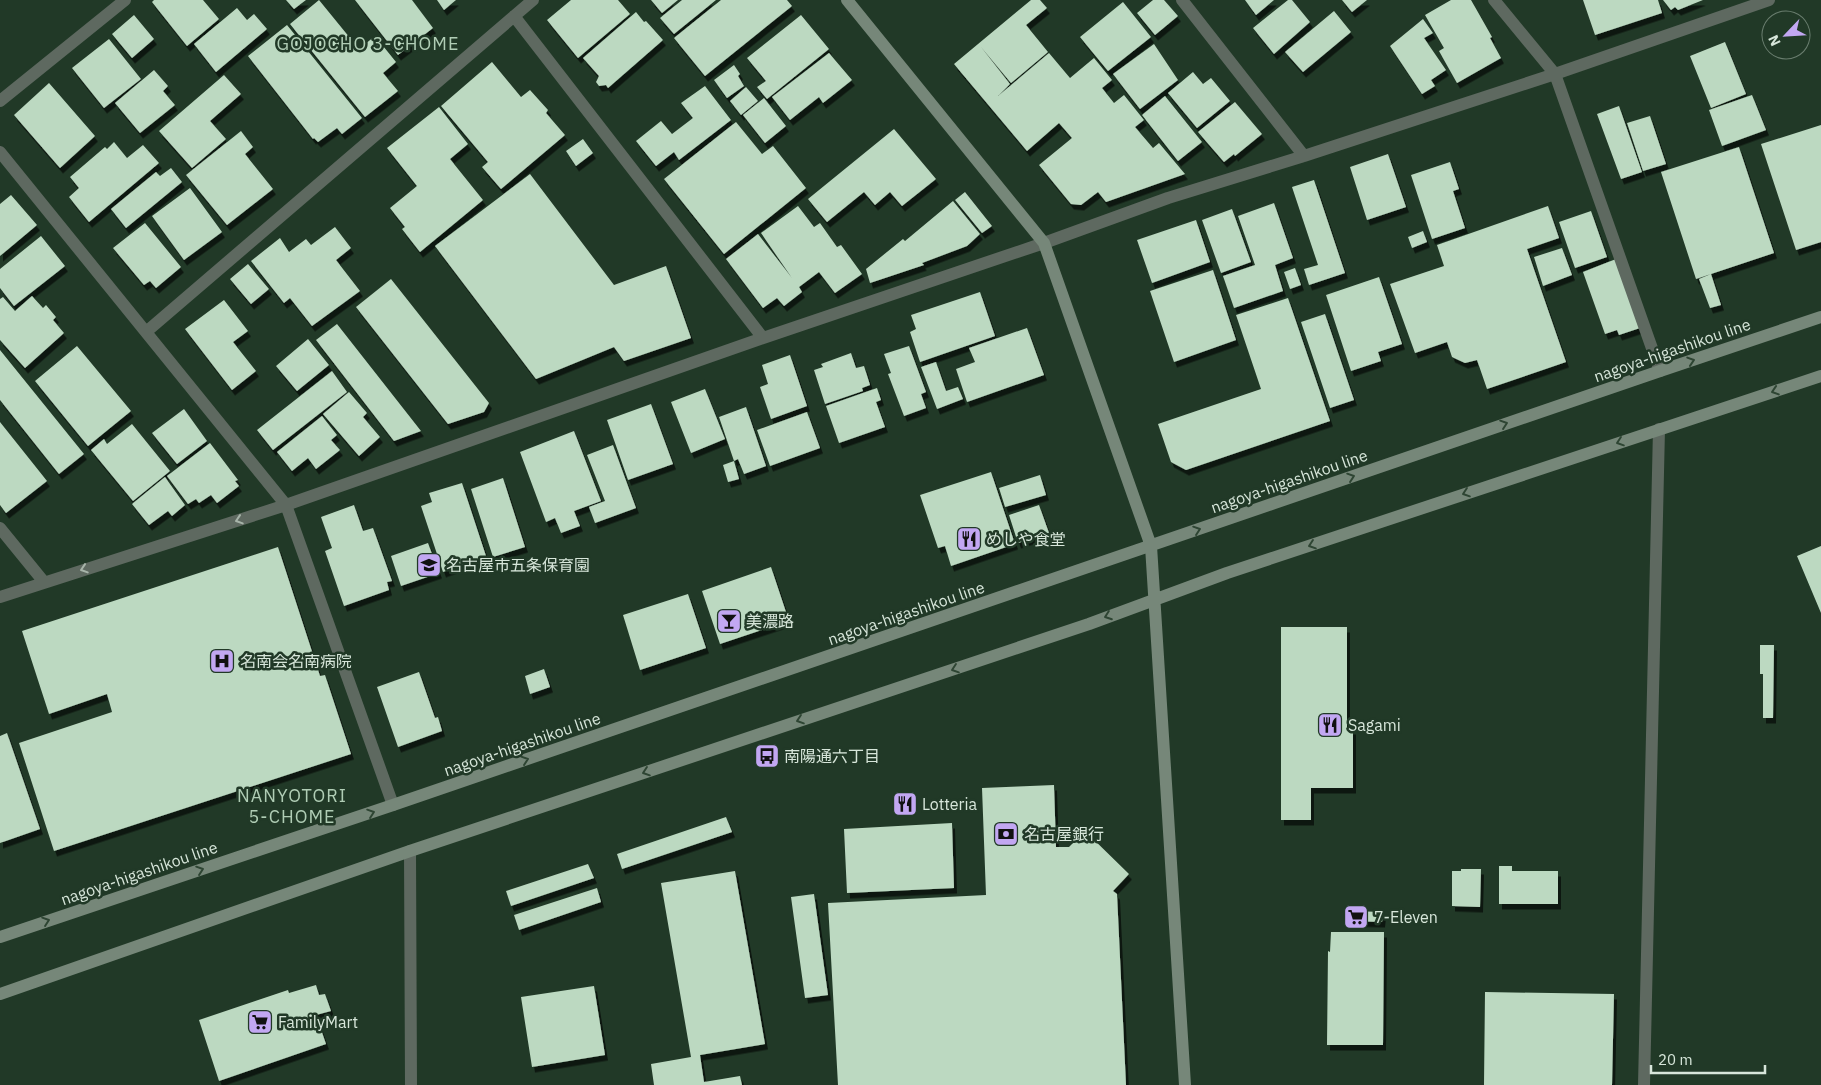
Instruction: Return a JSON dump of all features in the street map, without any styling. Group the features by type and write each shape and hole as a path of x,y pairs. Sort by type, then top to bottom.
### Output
{"main road":[{"path":"847,0 1044,243 1151,546 1185,1085"},
{"name":"nagoya-higashikou line","path":"0,937 393,805 1821,317"},
{"path":"0,994 410,851 1070,630 1227,573 1821,376"}],"street":[{"path":"0,101 124,0"},
{"path":"146,332 533,0"},
{"path":"1182,0 1304,156"},
{"path":"1494,0 1555,74 1660,371"},
{"path":"0,597 286,506 763,338 1044,243 1168,198 1304,156 1555,74 1769,0"},
{"path":"514,16 763,338"},
{"path":"0,152 286,506 393,805"},
{"path":"1644,1085 1659,429"},
{"path":"0,528 44,582"},
{"path":"410,851 411,1085"}],"building":[{"path":"154,0 203,0 219,19 187,46 152,2"},
{"path":"286,0 306,0 294,9"},
{"path":"319,0 359,49 375,36 396,62 383,73 398,91 365,117 290,24"},
{"path":"355,0 412,0 433,28 398,55"},
{"path":"437,0 456,0 444,10"},
{"path":"571,0 618,0 630,14 578,58 547,20"},
{"path":"651,0 678,0 662,13"},
{"path":"682,0 716,0 674,34 660,18"},
{"path":"721,0 787,0 792,6 705,76 674,38"},
{"path":"1031,0 1040,0 1047,8 1026,25 1048,52 1011,83 981,47 1010,84 998,96 1049,53 1070,78 1094,58 1112,80 1102,88 1114,103 1124,95 1144,120 1135,127 1153,148 1159,143 1185,174 1106,202 1098,192 1081,205 1071,204 1039,165 1072,138 1059,123 1027,151 954,64"},
{"path":"1153,0 1164,0 1178,16 1155,35 1137,13"},
{"path":"1245,0 1274,0 1256,15"},
{"path":"1288,0 1292,0 1310,22 1274,54 1253,28"},
{"path":"1342,0 1367,0 1352,12"},
{"path":"1451,0 1471,0 1492,37 1490,38 1501,58 1457,83 1439,51 1444,48 1425,15"},
{"path":"1583,0 1658,0 1662,13 1595,35"},
{"path":"1663,0 1703,0 1678,10 1675,7 1671,10"},
{"path":"1123,2 1151,37 1108,71 1080,37"},
{"path":"237,8 247,20 254,14 267,29 216,72 194,44"},
{"path":"1334,11 1351,32 1303,72 1285,52"},
{"path":"636,12 663,40 608,88 606,85 599,86 596,82 599,76 583,58"},
{"path":"134,15 154,39 132,58 112,34"},
{"path":"801,15 829,49 767,99 757,87 766,81 747,58"},
{"path":"1423,19 1433,33 1424,38 1446,70 1431,80 1435,86 1422,94 1390,46"},
{"path":"287,25 362,118 342,134 337,128 318,142 313,139 248,56"},
{"path":"109,39 141,79 104,108 72,68"},
{"path":"1725,42 1746,94 1711,108 1690,56"},
{"path":"1154,44 1178,80 1140,109 1113,74"},
{"path":"829,53 852,80 823,103 819,97 790,120 772,97"},
{"path":"492,62 521,97 530,90 548,110 546,113 565,135 501,189 482,167 488,162 441,106"},
{"path":"734,65 740,74 738,76 744,86 727,98 714,80"},
{"path":"154,70 168,86 163,91 175,105 140,133 115,103"},
{"path":"1193,72 1203,84 1211,78 1230,101 1197,128 1168,93"},
{"path":"224,75 241,94 210,121 226,139 192,168 159,131"},
{"path":"49,83 95,136 60,168 14,115"},
{"path":"705,86 731,120 679,160 674,152 656,166 636,141 661,121 672,134 693,118 681,103"},
{"path":"746,87 758,101 741,115 730,101"},
{"path":"1752,95 1766,130 1722,146 1709,110"},
{"path":"1165,96 1202,142 1178,161 1142,115"},
{"path":"764,98 786,126 765,143 743,115"},
{"path":"1235,102 1262,134 1235,156 1234,154 1224,162 1198,132"},
{"path":"1619,106 1642,172 1621,179 1597,114"},
{"path":"439,107 468,144 450,159 483,200 420,252 402,229 405,227 390,208 417,186 387,148"},
{"path":"1650,116 1666,164 1643,171 1627,123"},
{"path":"736,122 762,154 773,146 806,188 724,254 664,179"},
{"path":"1821,125 1821,242 1796,250 1761,144"},
{"path":"894,129 936,179 902,206 890,192 875,205 864,192 827,222 808,199"},
{"path":"241,131 253,147 245,154 273,189 227,225 186,175"},
{"path":"583,139 593,153 576,166 566,151"},
{"path":"114,142 127,158 143,145 159,163 89,222 69,197 79,188 70,177 105,147 107,149"},
{"path":"1739,147 1774,253 1696,279 1661,172"},
{"path":"1388,154 1406,207 1367,220 1350,167"},
{"path":"1450,162 1459,189 1453,191 1465,228 1432,239 1411,175"},
{"path":"171,168 182,182 126,228 111,209 156,172 160,176"},
{"path":"530,174 614,285 666,266 691,338 624,361 614,347 536,379 435,246"},
{"path":"1314,180 1345,273 1309,285 1304,269 1318,265 1292,187"},
{"path":"190,188 222,232 184,260 152,216"},
{"path":"965,192 992,226 982,233 955,200"},
{"path":"11,195 37,225 0,256 0,204"},
{"path":"953,201 980,234 967,246 922,263 924,265 870,283 866,269 903,239 905,241"},
{"path":"1274,203 1293,258 1275,265 1283,291 1234,308 1223,276 1255,265 1238,216"},
{"path":"798,206 814,227 820,223 837,247 841,245 862,274 835,293 819,272 799,287 802,292 784,306 777,298 763,308 726,259 758,234 792,278 761,233"},
{"path":"1548,206 1559,238 1527,249 1566,362 1487,389 1477,360 1465,363 1452,357 1447,342 1415,353 1390,284 1444,266 1437,245"},
{"path":"1232,209 1251,262 1221,273 1202,220"},
{"path":"1591,211 1607,257 1575,268 1559,222"},
{"path":"1196,220 1210,262 1152,283 1137,240"},
{"path":"145,223 181,267 156,288 150,281 144,285 113,248"},
{"path":"335,227 351,248 336,260 360,291 312,326 290,298 284,303 251,261 280,238 289,252 306,239 311,245"},
{"path":"1423,231 1427,242 1412,248 1408,237"},
{"path":"41,236 65,266 14,306 0,288 0,269"},
{"path":"1562,248 1572,275 1543,286 1534,257"},
{"path":"1616,259 1640,328 1619,335 1617,330 1605,334 1583,272"},
{"path":"248,264 269,289 251,304 230,279"},
{"path":"1295,268 1301,285 1290,289 1284,272"},
{"path":"1213,270 1236,340 1174,362 1150,291"},
{"path":"1711,274 1721,305 1710,308 1699,279"},
{"path":"1379,277 1402,344 1378,352 1381,361 1351,371 1326,295"},
{"path":"391,279 489,403 484,412 448,424 356,307"},
{"path":"980,292 995,336 920,362 910,332 916,329 911,315"},
{"path":"32,296 43,308 46,305 56,317 53,320 64,333 25,368 0,340 0,299 3,297 15,311"},
{"path":"1288,298 1330,421 1186,470 1171,462 1158,424 1261,389 1236,315"},
{"path":"224,300 248,331 233,342 256,371 232,390 185,329"},
{"path":"1325,314 1354,400 1330,408 1301,322"},
{"path":"337,324 421,431 394,441 316,340"},
{"path":"1027,328 1044,375 967,402 956,369 975,362 969,348"},
{"path":"308,339 329,365 297,391 276,366"},
{"path":"77,346 131,411 88,446 35,381"},
{"path":"909,346 926,392 921,394 926,408 904,416 888,374 891,373 884,354"},
{"path":"0,350 84,454 59,474 0,400"},
{"path":"851,353 856,368 864,366 870,385 862,388 863,391 825,404 814,370 823,367 821,364"},
{"path":"790,355 807,406 771,419 760,387 768,384 762,365"},
{"path":"936,362 946,391 958,387 963,399 937,409 921,367"},
{"path":"332,371 347,392 273,450 257,430"},
{"path":"877,388 881,400 876,402 885,427 839,443 826,406"},
{"path":"705,389 725,439 691,453 671,402"},
{"path":"349,392 367,413 363,417 380,437 359,456 323,414"},
{"path":"651,404 673,464 628,480 607,420"},
{"path":"746,407 766,466 744,474 738,459 734,461 719,417"},
{"path":"184,409 207,441 177,464 152,433"},
{"path":"807,412 820,448 770,466 757,430"},
{"path":"322,416 337,435 331,440 340,450 316,469 308,458 292,471 277,452"},
{"path":"0,422 47,481 6,513 0,505"},
{"path":"132,424 170,471 133,501 91,450 104,439 107,444"},
{"path":"574,431 601,501 574,511 580,526 561,533 555,518 546,522 520,452"},
{"path":"210,443 238,480 235,481 239,486 217,503 211,495 199,503 196,499 188,504 167,476"},
{"path":"613,445 636,508 595,523 589,507 605,501 587,455"},
{"path":"734,461 739,479 728,482 723,465"},
{"path":"991,472 1015,544 951,566 945,546 938,548 920,495"},
{"path":"1040,475 1046,495 1005,507 999,488"},
{"path":"165,477 185,505 172,516 168,511 149,525 132,504"},
{"path":"503,478 525,547 493,557 471,489"},
{"path":"462,483 486,556 443,572 421,506 432,502 429,493"},
{"path":"354,505 363,531 373,528 392,581 387,582 389,590 344,606 325,551 332,548 321,517"},
{"path":"1039,505 1049,533 1018,543 1009,515"},
{"path":"428,543 439,573 401,586 391,556"},
{"path":"1821,546 1821,613 1797,556"},
{"path":"278,547 320,676 325,675 351,754 54,851 19,743 112,712 107,694 49,714 22,631"},
{"path":"771,567 789,621 720,644 702,591"},
{"path":"688,594 706,648 640,670 623,615"},
{"path":"1281,627 1347,627 1347,729 1353,729 1353,788 1311,788 1311,820 1281,820"},
{"path":"1760,645 1774,645 1773,718 1763,718 1763,674 1760,674"},
{"path":"544,669 550,687 530,694 525,676"},
{"path":"419,672 435,718 438,717 442,731 398,747 377,687"},
{"path":"7,733 40,829 0,843 0,736"},
{"path":"1054,785 1056,847 1069,847 1085,831 1129,874 1113,891 1117,894 1126,1085 838,1085 828,903 986,895 982,788"},
{"path":"726,817 732,832 622,869 617,854"},
{"path":"952,823 954,888 847,893 844,829"},
{"path":"588,864 594,878 511,906 506,891"},
{"path":"1499,866 1512,866 1512,871 1558,871 1558,904 1499,904"},
{"path":"1461,869 1481,869 1480,907 1452,906 1452,871 1461,871"},
{"path":"735,871 765,1044 700,1055 704,1082 740,1076 742,1085 654,1085 651,1064 691,1057 661,883"},
{"path":"597,888 601,902 519,930 514,915"},
{"path":"814,894 828,995 805,998 791,897"},
{"path":"1350,911 1383,912 1382,922 1350,921"},
{"path":"1331,932 1384,932 1383,1045 1327,1045 1328,951 1330,952"},
{"path":"316,985 319,995 325,994 331,1011 316,1015 326,1044 219,1081 199,1020 288,990 289,993"},
{"path":"594,986 605,1055 532,1067 521,997"},
{"path":"1485,992 1614,994 1612,1085 1484,1085"}],"place":[{"name":"めしや食堂","path":"969,539"},
{"name":"名古屋市五条保育園","path":"429,565"},
{"name":"美濃路","path":"729,621"},
{"name":"名南会名南病院","path":"222,661"},
{"name":"Sagami","path":"1330,725"},
{"name":"南陽通六丁目","path":"767,756"},
{"name":"Lotteria","path":"905,804"},
{"name":"名古屋銀行","path":"1006,834"},
{"name":"7-Eleven","path":"1356,917"},
{"name":"FamilyMart","path":"260,1022"}],"district":[{"name":"GOJOCHO 3-CHOME","path":"368,44"},
{"name":"NANYOTORI 5-CHOME","path":"292,806"}]}
